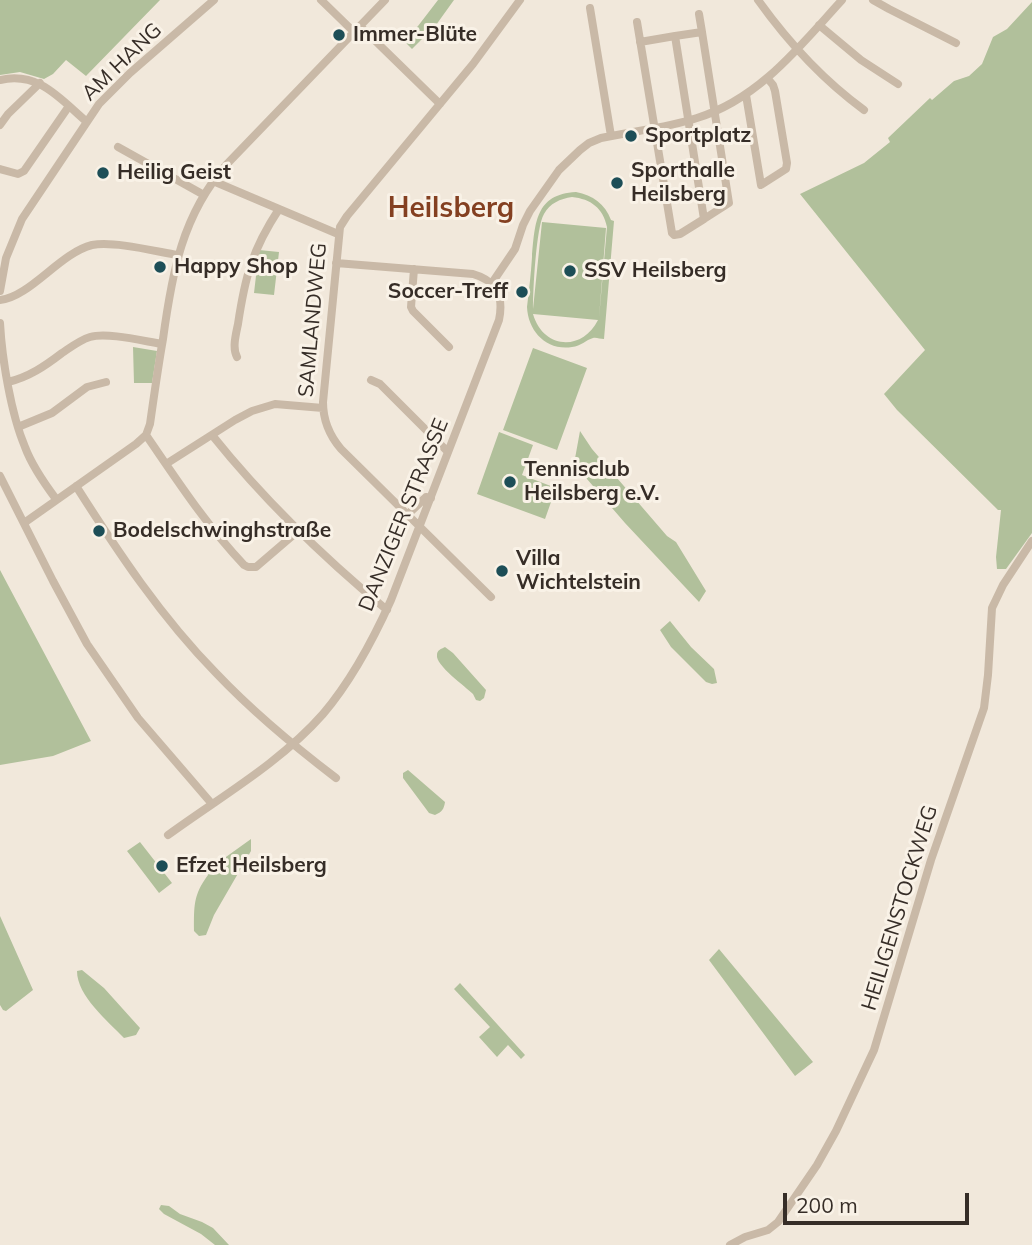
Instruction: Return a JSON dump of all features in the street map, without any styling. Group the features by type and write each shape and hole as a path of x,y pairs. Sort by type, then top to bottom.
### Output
{"street":[{"name":"AM HANG","path":"0,291 6,258 19,226 99,104 116,85 214,0"},
{"path":"321,0 440,104"},
{"path":"24,523 146,435 177,255 204,195 227,164 385,0"},
{"name":"SAMLANDWEG","path":"491,597 341,449 325,422 323,408 340,227 472,64 520,0"},
{"path":"758,0 822,76 864,110"},
{"path":"336,262 473,274 492,283 519,243 526,218 553,179 580,150 594,140 688,121 715,112 746,95 768,79 842,0"},
{"path":"873,0 956,43"},
{"path":"590,8 611,136"},
{"path":"637,22 674,235 680,234 729,203 699,14"},
{"path":"819,25 861,60 898,84"},
{"path":"640,42 702,32"},
{"path":"675,36 704,219"},
{"path":"0,80 24,78 40,83 87,122"},
{"path":"746,95 761,185 786,169 787,163 775,91 768,79"},
{"path":"0,125 40,83"},
{"path":"0,169 18,174 24,172 69,106"},
{"path":"118,147 204,195"},
{"path":"213,181 338,234"},
{"path":"237,357 234,352 250,264 261,237 279,209"},
{"path":"0,300 13,298 74,253 91,246 105,244 177,255"},
{"path":"414,269 411,307 449,347"},
{"name":"DANZIGER STRASSE","path":"168,835 293,744 321,716 342,689 370,644 387,610 499,320 500,298 492,283"},
{"path":"0,323 18,428 32,463 56,499"},
{"path":"8,382 29,375 79,342 93,336 107,335 162,344"},
{"path":"371,380 380,384 448,452"},
{"path":"18,428 58,409 87,387 106,382"},
{"path":"166,464 243,415 270,405 323,408"},
{"path":"146,435 213,530 248,567 260,565 298,531"},
{"path":"212,435 244,474 298,531 387,610"},
{"path":"0,476 87,644 151,734 212,804"},
{"path":"76,486 132,573 184,638 228,685 283,736 336,778"},
{"path":"407,515 424,499 430,498"},
{"name":"HEILIGENSTOCKWEG","path":"730,1245 768,1230 778,1222 817,1166 874,1050 931,860 984,708 992,608 1003,585 1032,541"}],"green space":[{"path":"0,0 160,0 86,76 66,60 44,79 20,72 0,75"},
{"path":"438,0 454,0 436,25 412,49 404,41"},
{"path":"1032,2 1032,533 1006,569 997,569 1001,510 897,410 884,394 925,350 800,194 864,163 890,142 888,138 930,98 932,100 954,81 969,76 982,64 993,37 1007,29"},
{"name":"SSV Heilsberg","path":"576,192 588,195 602,205 614,221 604,339 594,338 575,346 563,347 554,346 540,338 531,324 527,307 536,222 545,205 562,194","holes":["572,197 595,206 603,215 607,227 599,318 606,228 542,222 533,309 535,260 541,221 552,204","533,314 598,320 582,337 563,342 545,334"]},
{"path":"259,250 279,252 274,295 254,293"},
{"path":"133,347 157,351 152,383 134,383"},
{"path":"533,348 587,368 557,450 503,430"},
{"path":"580,431 592,449 667,536 676,542 706,591 699,602 574,464"},
{"name":"Tennisclub Heilsberg e.V.","path":"499,432 533,445 522,475 556,488 545,519 477,494"},
{"path":"0,570 91,741 53,756 0,765"},
{"path":"670,621 714,669 717,683 706,682 671,647 660,630"},
{"path":"445,647 486,690 480,701 441,664 437,653"},
{"path":"408,770 445,802 439,813 429,813 403,778 403,773"},
{"path":"251,839 251,851 214,915 206,935 199,936 194,931 194,908 199,889 208,875 205,872"},
{"path":"140,842 172,883 159,893 127,851"},
{"path":"0,916 33,990 6,1011 0,1005"},
{"path":"719,949 813,1062 795,1076 709,960"},
{"path":"82,970 104,988 140,1028 136,1035 124,1038 94,1008 78,980 77,971"},
{"path":"460,983 525,1055 521,1059 508,1045 497,1057 479,1037 490,1027 454,989"},
{"path":"161,1205 169,1206 180,1214 213,1228 229,1245 215,1245 201,1234 164,1214 159,1209"}],"place":[{"name":"Immer-Blüte","path":"339,35"},
{"name":"Sportplatz","path":"631,136"},
{"name":"Heilig Geist","path":"103,173"},
{"name":"Sporthalle Heilsberg","path":"617,183"},
{"name":"Happy Shop","path":"160,267"},
{"name":"SSV Heilsberg","path":"570,271"},
{"name":"Soccer-Treff","path":"522,292"},
{"name":"Tennisclub Heilsberg e.V.","path":"510,482"},
{"name":"Bodelschwinghstraße","path":"99,531"},
{"name":"Villa Wichtelstein","path":"502,571"},
{"name":"Efzet Heilsberg","path":"162,866"}],"district":[{"name":"Heilsberg","path":"451,209"}]}
